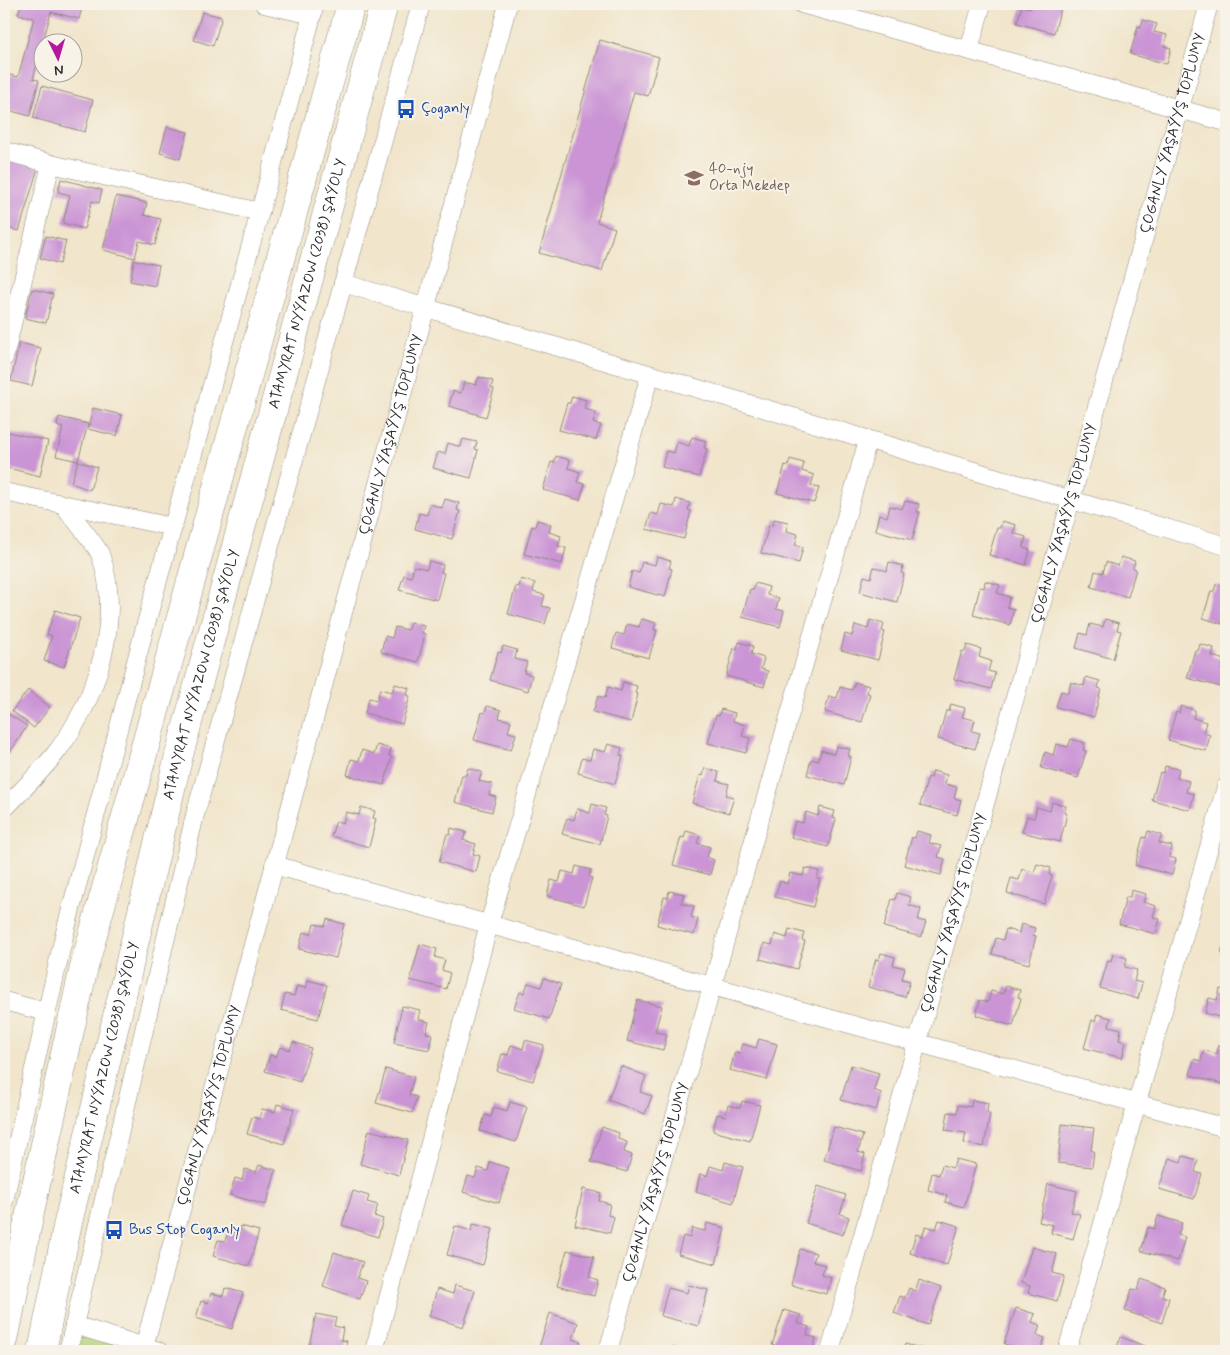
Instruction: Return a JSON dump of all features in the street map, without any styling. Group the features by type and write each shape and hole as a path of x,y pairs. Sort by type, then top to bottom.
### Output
{"main road":[{"path":"4,1340 30,1208 84,967 351,4"},
{"name":"ATAMYRAT NYÝAZOW (2038) ŞAÝOLY","path":"42,1351 67,1227 179,755 384,4"}],"street":[{"path":"4,1201 67,926 314,9 264,4"},
{"path":"68,1351 195,816 421,4"},
{"name":"ÇOGANLY ÝAŞAÝYŞ TOPLUMY","path":"74,1325 151,1349 274,865 508,4"},
{"path":"802,4 1226,122"},
{"path":"969,50 982,4"},
{"name":"ÇOGANLY ÝAŞAÝYŞ TOPLUMY","path":"830,1351 1209,4"},
{"path":"4,151 51,164 260,212"},
{"path":"4,358 51,164"},
{"path":"343,283 1226,546"},
{"path":"374,1351 488,924 650,375"},
{"name":"ÇOGANLY ÝAŞAÝYŞ TOPLUMY","path":"608,1351 868,440"},
{"path":"4,492 173,527"},
{"path":"4,809 56,753 82,714 99,669 108,624 108,589 99,553 64,505"},
{"path":"1067,1351 1226,788"},
{"path":"274,865 1226,1128"},
{"path":"4,1001 46,1012"}],"green space":[{"path":"84,1337 148,1351 77,1351 80,1340"}],"building":[{"path":"21,4 83,4 79,19 51,12 46,32 32,32 32,82 38,82 30,116 4,109 4,97 10,75 18,77 34,18 18,14"},
{"path":"1032,4 1062,4 1054,33 1017,23 1022,6 1031,8"},
{"path":"202,12 222,17 213,46 194,40"},
{"path":"1143,20 1157,24 1154,32 1167,35 1164,46 1171,48 1167,64 1130,54 1138,26 1141,27"},
{"path":"600,40 659,57 648,96 634,92 597,222 615,228 602,271 539,253"},
{"path":"42,86 93,100 85,132 33,118"},
{"path":"167,127 188,132 180,159 160,153"},
{"path":"4,159 38,168 19,231 4,227"},
{"path":"61,179 102,190 99,203 92,201 84,229 63,223 70,195 58,192"},
{"path":"116,196 147,203 144,215 161,219 155,245 139,241 135,258 103,250"},
{"path":"46,236 66,241 60,264 40,258"},
{"path":"134,260 159,265 155,286 130,281"},
{"path":"32,289 53,294 46,323 25,318"},
{"path":"19,343 41,348 32,386 11,381"},
{"path":"479,377 493,381 491,388 494,389 486,417 449,406 453,391 461,393 464,382 476,385"},
{"path":"572,396 586,400 584,409 596,412 593,423 601,425 596,440 559,430 567,403 570,403"},
{"path":"93,408 122,415 117,436 88,429"},
{"path":"59,417 88,424 78,461 56,456 63,428 57,426"},
{"path":"4,431 48,441 40,476 4,467"},
{"path":"692,437 706,441 704,448 707,449 699,477 662,467 666,451 674,453 677,442 689,446"},
{"path":"463,439 477,442 475,449 478,450 471,478 433,468 438,452 445,454 448,443 461,447"},
{"path":"556,456 570,460 568,468 580,472 577,482 585,484 580,500 543,490 551,462 554,463"},
{"path":"790,459 804,463 802,471 814,475 811,486 819,488 814,503 777,493 785,465 788,466"},
{"path":"78,461 97,467 90,490 71,483"},
{"path":"445,499 459,503 457,510 460,511 452,539 415,529 419,513 427,515 430,504 442,508"},
{"path":"676,499 690,503 688,510 691,511 684,539 646,529 651,513 658,515 661,504 674,507"},
{"path":"905,501 919,504 917,512 920,512 912,540 875,530 879,514 887,517 890,506 902,509"},
{"path":"774,519 788,522 786,531 798,534 795,545 803,547 799,563 761,553 769,525 772,526"},
{"path":"537,520 551,524 549,532 561,536 558,546 566,548 562,564 524,554 532,526 535,527"},
{"path":"1002,521 1016,525 1013,533 1026,537 1023,548 1030,550 1026,565 989,555 997,528 1000,528"},
{"path":"657,557 671,561 669,568 672,569 665,597 628,587 632,571 639,573 642,562 655,565"},
{"path":"1121,557 1135,561 1133,568 1136,569 1128,597 1091,587 1095,571 1103,573 1106,562 1118,566"},
{"path":"429,561 443,565 441,572 444,573 437,600 399,590 404,575 411,577 414,566 427,569"},
{"path":"889,562 903,566 901,573 904,574 897,602 860,592 864,576 871,578 874,567 887,571"},
{"path":"521,579 535,583 533,592 545,595 542,606 550,608 545,624 508,614 516,586 519,587"},
{"path":"985,581 1000,585 997,593 1010,597 1007,607 1014,609 1010,625 973,615 980,587 984,588"},
{"path":"755,583 769,587 767,595 779,598 776,609 784,611 780,627 742,617 750,589 753,590"},
{"path":"1216,584 1226,587 1226,625 1203,618 1211,591 1214,591"},
{"path":"55,610 80,618 64,667 44,661 52,636 47,634"},
{"path":"642,619 656,623 654,630 657,630 649,658 612,648 616,633 624,635 627,624 639,627"},
{"path":"1105,619 1119,623 1117,630 1121,631 1113,659 1076,648 1080,633 1087,635 1090,624 1103,627"},
{"path":"870,620 884,624 882,631 885,632 878,660 841,650 845,634 852,636 855,625 868,629"},
{"path":"410,622 424,626 422,633 425,634 418,662 381,652 385,636 392,638 395,627 408,630"},
{"path":"739,642 753,646 751,654 764,658 761,669 768,671 764,687 726,676 734,648 737,649"},
{"path":"1200,644 1214,648 1212,656 1224,660 1221,670 1226,672 1225,688 1187,678 1195,650 1198,651"},
{"path":"967,645 981,649 979,657 991,661 988,671 995,673 991,689 954,679 962,651 965,652"},
{"path":"503,646 517,650 515,659 527,662 524,673 532,675 528,691 490,680 498,652 501,653"},
{"path":"1086,677 1100,681 1098,688 1101,689 1094,717 1056,707 1061,691 1068,693 1071,682 1084,686"},
{"path":"623,682 637,686 635,693 638,694 631,722 593,712 598,696 605,698 608,687 621,691"},
{"path":"855,682 869,686 867,693 870,694 862,722 825,712 829,696 837,698 840,687 852,690"},
{"path":"395,684 409,688 407,695 410,696 402,724 365,713 369,698 377,700 380,689 392,692"},
{"path":"28,690 50,707 34,728 12,711"},
{"path":"951,704 965,708 962,717 975,720 972,731 980,733 975,749 938,739 946,711 949,711"},
{"path":"487,706 501,710 499,718 511,721 508,732 516,734 511,750 474,740 482,712 485,713"},
{"path":"1181,706 1195,710 1193,718 1206,722 1203,733 1210,735 1206,751 1168,740 1176,712 1179,713"},
{"path":"721,709 735,713 733,721 745,725 742,736 750,738 746,753 708,743 716,715 719,716"},
{"path":"8,714 27,726 4,760 4,723"},
{"path":"1071,739 1085,743 1083,750 1086,751 1078,778 1041,768 1045,752 1053,755 1056,744 1068,747"},
{"path":"608,744 622,748 620,755 623,756 615,784 578,773 582,758 590,760 593,749 605,752"},
{"path":"377,745 391,749 389,756 392,757 384,785 347,775 351,759 359,761 362,750 374,754"},
{"path":"836,746 850,749 848,756 851,757 844,785 807,775 811,759 818,761 821,750 834,754"},
{"path":"1165,766 1179,769 1177,778 1189,781 1186,792 1194,794 1190,810 1152,800 1160,772 1163,773"},
{"path":"468,768 482,772 479,781 492,784 489,795 496,797 492,812 455,802 462,775 466,775"},
{"path":"705,768 719,772 717,781 729,784 726,795 734,797 729,813 692,803 700,775 703,776"},
{"path":"933,771 947,775 945,784 957,787 954,798 961,800 957,815 920,805 928,777 931,778"},
{"path":"1052,802 1066,806 1064,813 1067,814 1060,842 1022,832 1027,816 1034,818 1037,807 1050,811"},
{"path":"592,804 606,808 604,815 607,816 600,844 562,834 567,818 574,820 577,809 590,813"},
{"path":"361,807 375,811 373,818 376,819 369,847 331,836 336,821 343,823 346,812 359,815"},
{"path":"820,807 835,811 833,818 836,819 828,847 791,837 795,821 803,823 806,812 818,816"},
{"path":"451,828 466,832 463,840 476,844 473,854 480,856 476,872 439,862 447,834 450,835"},
{"path":"686,831 700,835 697,843 710,847 707,857 714,860 710,875 673,865 681,837 684,838"},
{"path":"917,831 931,835 929,843 941,846 938,857 945,859 941,875 904,865 912,837 915,838"},
{"path":"1148,831 1162,835 1159,843 1172,846 1169,857 1176,859 1172,875 1135,865 1143,837 1146,838"},
{"path":"1037,864 1051,868 1049,875 1052,876 1044,904 1007,893 1011,878 1019,880 1022,869 1034,872"},
{"path":"576,866 591,870 589,877 592,878 584,906 547,896 551,880 559,882 562,871 574,874"},
{"path":"805,868 819,871 817,879 820,879 813,907 775,897 780,881 787,884 790,873 803,876"},
{"path":"1131,890 1146,894 1143,902 1156,906 1153,917 1160,919 1156,934 1119,924 1126,897 1130,897"},
{"path":"669,891 684,894 681,903 694,906 691,917 698,919 694,935 657,925 664,897 668,898"},
{"path":"897,893 911,897 909,905 921,909 918,920 926,922 921,937 884,927 892,899 895,900"},
{"path":"327,919 344,924 336,958 299,949 303,932 311,934 314,924 325,926"},
{"path":"1021,924 1035,928 1033,935 1036,936 1029,964 992,954 996,938 1003,940 1006,929 1019,933"},
{"path":"789,929 804,933 802,940 805,941 797,969 760,959 764,943 772,945 775,934 787,938"},
{"path":"1226,935 1226,954 1221,953"},
{"path":"420,944 437,949 435,957 445,960 442,970 450,973 446,989 410,980"},
{"path":"881,953 895,957 893,965 905,968 902,979 910,981 905,997 868,987 876,959 879,960"},
{"path":"1113,954 1127,958 1125,967 1137,970 1134,981 1142,983 1138,999 1100,988 1108,960 1111,961"},
{"path":"544,978 561,984 549,1019 514,1008 520,992 524,993 528,983 541,987"},
{"path":"308,980 327,985 318,1019 281,1010 285,994 294,996 297,986 306,988"},
{"path":"1006,986 1020,990 1018,997 1021,998 1013,1026 976,1015 980,1000 988,1002 991,991 1003,994"},
{"path":"1220,989 1226,990 1226,1019 1205,1013 1209,998 1217,1000"},
{"path":"637,1000 662,1006 655,1032 667,1034 663,1050 627,1041"},
{"path":"402,1006 420,1010 418,1019 429,1022 426,1033 432,1034 429,1050 394,1043"},
{"path":"1097,1014 1111,1018 1109,1026 1121,1029 1119,1040 1126,1042 1122,1058 1084,1048 1092,1020 1095,1021"},
{"path":"759,1039 777,1044 767,1080 730,1070 735,1052 740,1053 743,1044 756,1048"},
{"path":"525,1040 544,1045 533,1081 497,1071 502,1054 508,1055 511,1045 523,1049"},
{"path":"293,1042 311,1048 300,1082 265,1071 270,1055 276,1057 280,1047 290,1050"},
{"path":"1219,1045 1226,1047 1226,1085 1190,1075 1194,1059 1201,1061 1204,1050 1217,1054"},
{"path":"851,1065 879,1073 874,1090 881,1093 876,1110 841,1100"},
{"path":"621,1066 646,1076 640,1092 652,1096 645,1114 608,1100"},
{"path":"386,1069 414,1077 409,1095 417,1097 412,1113 376,1103"},
{"path":"972,1100 988,1103 987,1113 990,1114 984,1147 964,1143 966,1133 945,1130 948,1112 957,1113 958,1105 971,1107"},
{"path":"742,1101 760,1105 750,1141 713,1131 717,1114 725,1116 728,1105 740,1108"},
{"path":"510,1102 527,1107 516,1142 480,1131 485,1115 491,1117 494,1107 507,1111"},
{"path":"277,1104 294,1109 284,1144 247,1134 252,1117 259,1119 262,1109 275,1112"},
{"path":"1062,1124 1094,1128 1091,1151 1094,1151 1092,1167 1058,1163"},
{"path":"602,1127 619,1133 618,1139 627,1142 624,1152 632,1155 627,1172 591,1162"},
{"path":"834,1127 863,1135 858,1152 865,1154 861,1171 824,1160"},
{"path":"369,1130 408,1140 399,1175 360,1164"},
{"path":"1183,1156 1198,1160 1195,1172 1202,1174 1194,1199 1159,1189 1169,1158 1181,1162"},
{"path":"956,1159 976,1164 964,1207 945,1202 947,1195 928,1190 932,1173 939,1175 942,1165 953,1168"},
{"path":"490,1162 509,1168 499,1203 463,1192 468,1176 475,1178 478,1168 488,1171"},
{"path":"725,1162 743,1167 733,1203 696,1192 700,1174 707,1176 710,1166 723,1170"},
{"path":"259,1165 276,1170 266,1205 230,1195 235,1178 242,1180 245,1169 256,1172"},
{"path":"1048,1184 1077,1191 1071,1212 1080,1214 1073,1239 1051,1233 1053,1225 1039,1222"},
{"path":"818,1186 846,1195 840,1214 849,1217 843,1235 806,1223"},
{"path":"583,1189 601,1193 599,1201 610,1204 608,1215 614,1217 610,1233 575,1225"},
{"path":"353,1191 369,1196 367,1202 378,1205 374,1216 383,1219 378,1237 342,1225"},
{"path":"1158,1216 1182,1223 1178,1235 1185,1237 1178,1261 1141,1251 1148,1227 1154,1229"},
{"path":"939,1220 959,1226 947,1265 910,1253 916,1234 922,1236 926,1226 936,1229"},
{"path":"707,1223 725,1228 716,1264 678,1254 683,1236 690,1238 692,1228 705,1231"},
{"path":"473,1224 493,1229 483,1265 447,1255 455,1226 471,1231"},
{"path":"241,1226 259,1231 249,1266 213,1256 218,1240 225,1241 228,1231 239,1234"},
{"path":"1032,1247 1057,1254 1052,1273 1064,1276 1057,1301 1028,1293 1030,1286 1021,1283"},
{"path":"800,1249 816,1253 813,1262 825,1265 822,1275 831,1278 827,1294 791,1285"},
{"path":"567,1250 594,1257 589,1277 598,1280 594,1296 557,1286"},
{"path":"334,1252 363,1262 357,1278 366,1281 360,1299 323,1286"},
{"path":"1141,1279 1165,1287 1162,1296 1169,1298 1162,1323 1125,1311 1132,1289 1138,1290"},
{"path":"919,1280 941,1288 928,1325 894,1313 900,1296 905,1298 909,1288 915,1291"},
{"path":"455,1285 475,1291 463,1327 429,1316 437,1289 453,1294"},
{"path":"689,1285 708,1290 698,1326 661,1316 668,1288 687,1293"},
{"path":"225,1288 243,1293 232,1329 196,1318 201,1301 208,1303 211,1293 223,1296"},
{"path":"1016,1308 1035,1314 1032,1322 1040,1325 1037,1335 1045,1338 1041,1351 1029,1351 1004,1344"},
{"path":"784,1310 801,1315 798,1323 809,1327 807,1335 816,1338 812,1351 792,1351 772,1345"},
{"path":"550,1313 578,1323 573,1339 581,1342 578,1351 553,1351 539,1347"},
{"path":"316,1314 336,1318 334,1326 343,1328 341,1340 347,1341 345,1351 308,1351"},
{"path":"1121,1337 1153,1349 1152,1351 1115,1351"},
{"path":"905,1344 924,1349 923,1351 903,1351"},
{"path":"672,1347 688,1351 671,1351"}],"place":[{"name":"Çoganly","path":"406,109"},
{"name":"40-njy Orta Mekdep","path":"694,178"},
{"name":"Bus Stop Coganly","path":"114,1230"}]}
